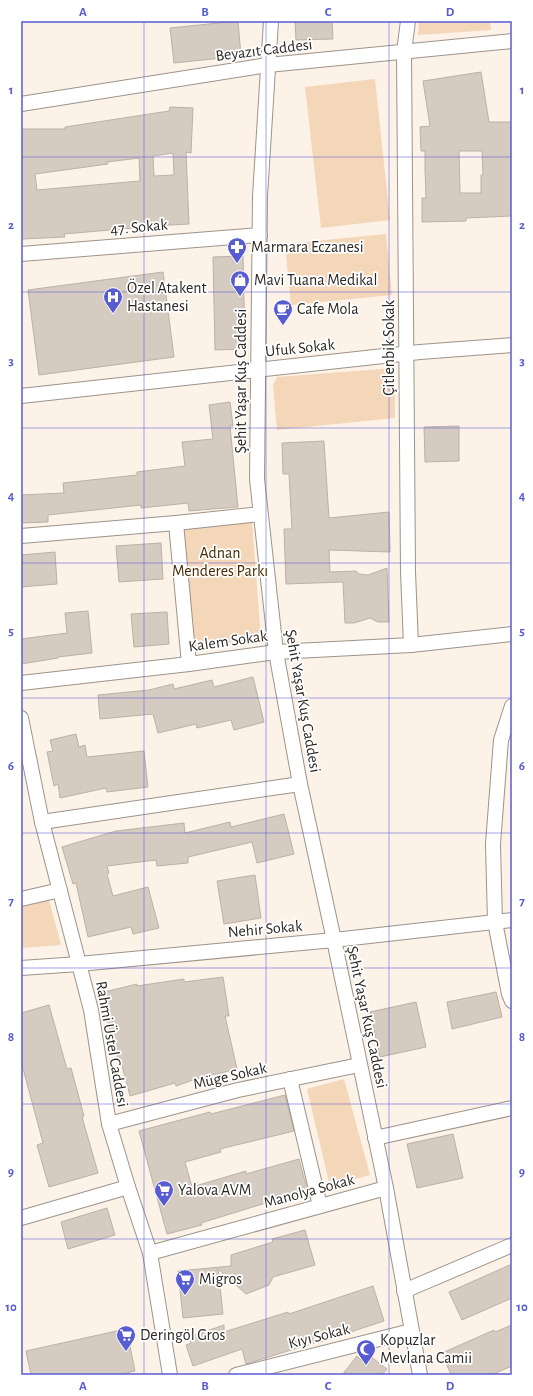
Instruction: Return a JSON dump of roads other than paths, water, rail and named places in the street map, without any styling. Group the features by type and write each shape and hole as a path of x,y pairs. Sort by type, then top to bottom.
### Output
{"street":[{"name":"Şehit Yaşar Kuş Caddesi","path":"271,21 260,196 258,369 258,479 260,514 276,652 300,784 386,1188 420,1375"},
{"name":"Çitlenbik Sokak","path":"408,21 404,52 408,572 411,644"},
{"name":"Beyazıt Caddesi","path":"21,104 268,65 512,41"},
{"name":"47. Sokak","path":"21,254 260,235"},
{"name":"Ufuk Sokak","path":"21,396 258,369 512,345"},
{"path":"21,536 176,523 260,514"},
{"path":"176,523 189,664"},
{"name":"Kalem Sokak","path":"21,683 189,664 276,652 411,644 512,634"},
{"path":"512,706 501,740 492,844 495,922 509,994 512,1001"},
{"name":"Rahmi Üstel Caddesi","path":"21,718 42,822 91,1010 109,1124 150,1253 170,1375"},
{"path":"42,822 300,784"},
{"path":"21,899 60,890"},
{"name":"Nehir Sokak","path":"21,968 334,940 512,920"},
{"name":"Müge Sokak","path":"109,1124 238,1090 359,1065"},
{"path":"290,1079 320,1206"},
{"path":"375,1138 512,1108"},
{"path":"21,1218 128,1187"},
{"name":"Manolya Sokak","path":"150,1253 386,1188"},
{"path":"404,1291 512,1245"},
{"name":"Kıyı Sokak","path":"236,1375 411,1331"}],"place":[{"name":"Marmara Eczanesi","path":"237,264"},
{"name":"Mavi Tuana Medikal","path":"240,297"},
{"name":"Özel Atakent Hastanesi","path":"113,314"},
{"name":"Cafe Mola","path":"283,326"},
{"name":"Yalova AVM","path":"164,1207"},
{"name":"Migros","path":"185,1296"},
{"name":"Deringöl Gros","path":"126,1352"},
{"name":"Kopuzlar Mevlana Camii","path":"366,1366"}],"park label":[{"name":"Adnan Menderes Parkı","path":"220,562"}]}
